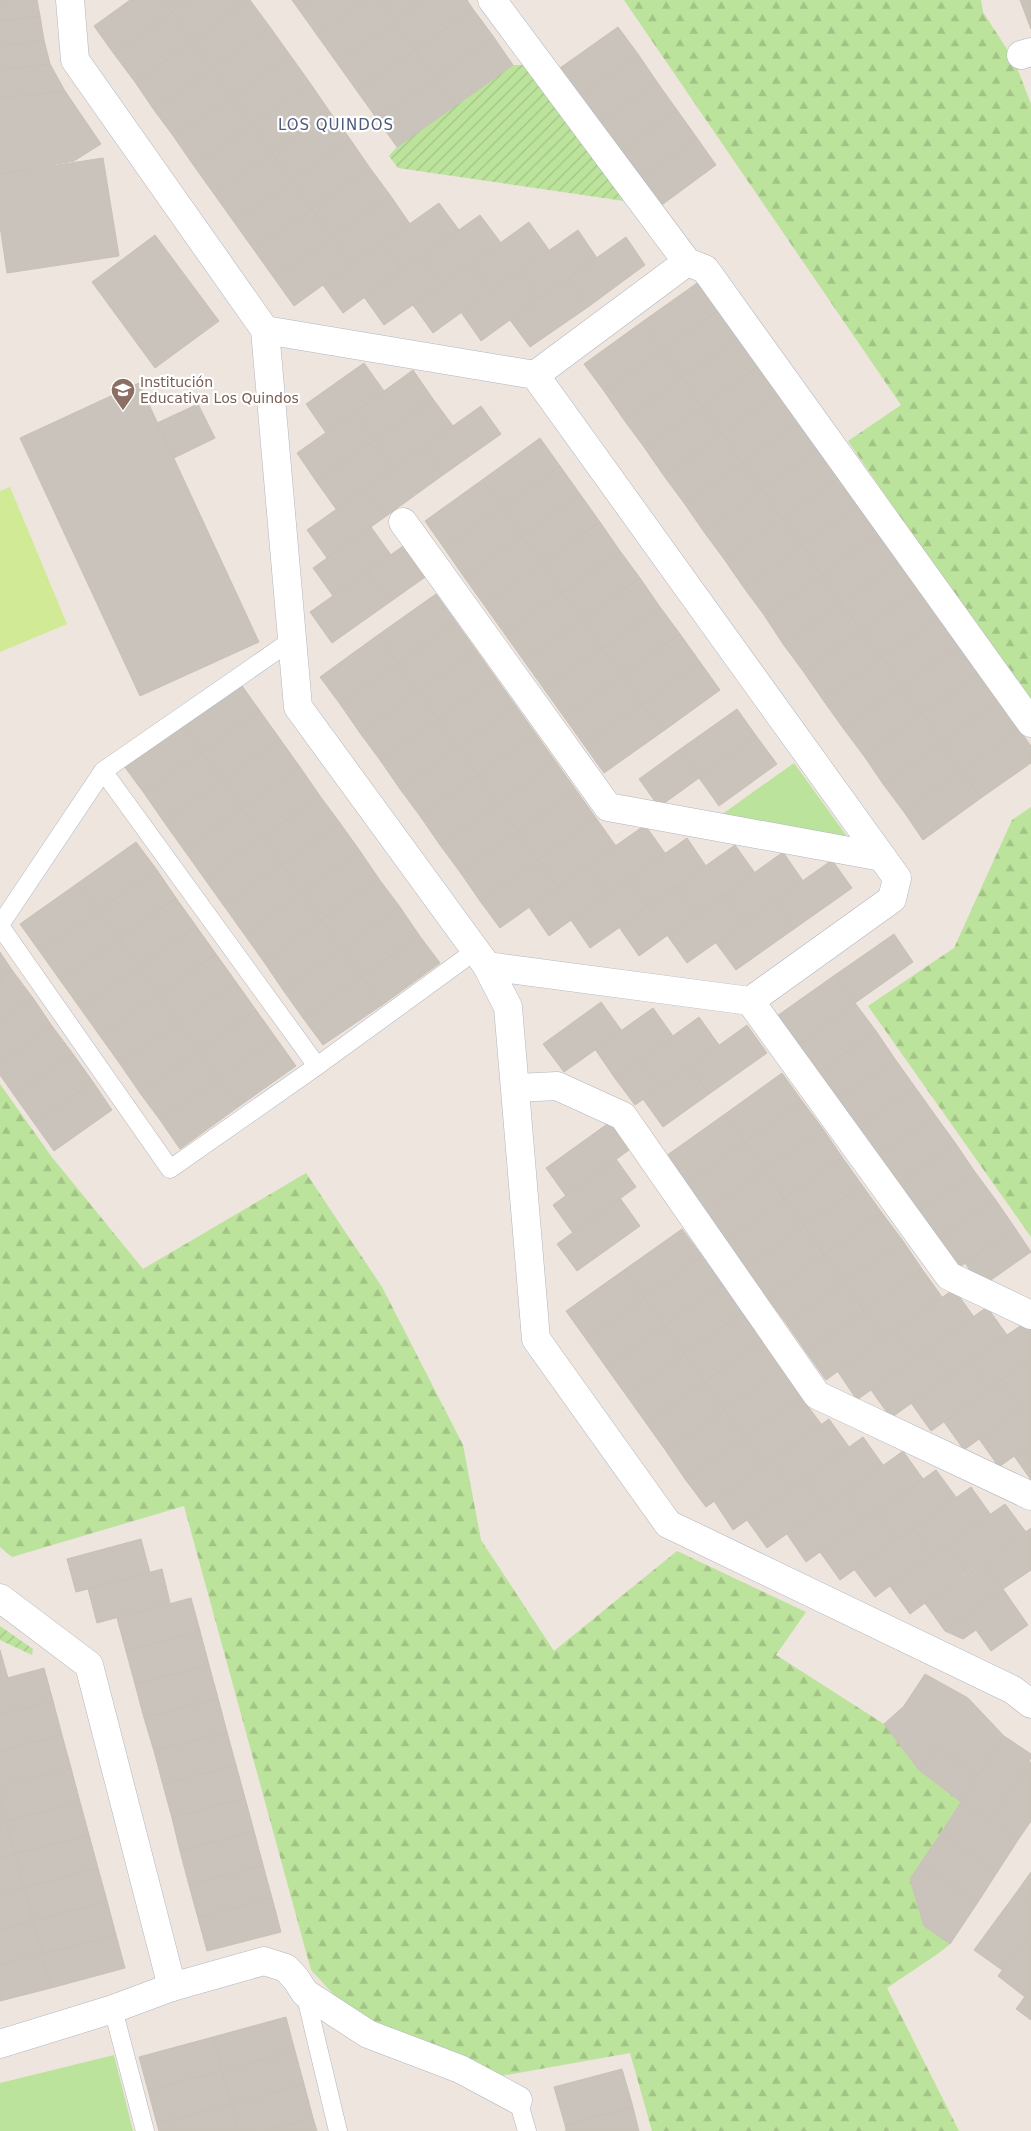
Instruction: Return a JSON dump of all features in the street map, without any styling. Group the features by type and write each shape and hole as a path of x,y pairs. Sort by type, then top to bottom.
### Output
{"street":[{"path":"70,0 75,60 265,330 298,707 481,958 508,1007 536,1339 668,1524 1013,1690 1031,1704"},
{"path":"492,0 687,262 704,269 1031,723"},
{"path":"535,375 687,262"},
{"path":"265,330 535,375 897,878 892,898 750,1001"},
{"path":"403,522 608,807 882,857"},
{"path":"481,958 750,1001 949,1276 1031,1316"},
{"path":"516,1088 557,1086 623,1116 817,1395 1031,1496"},
{"path":"0,1598 89,1666 172,1987"},
{"path":"0,2044 113,2009 172,1987 264,1961 286,1968 296,1979 304,1993 368,2034 460,2069 518,2100"}],"lane":[{"path":"292,640 103,771 0,926 170,1169 317,1066 481,958"},
{"path":"103,771 317,1066"},
{"path":"304,1993 338,2131"},
{"path":"113,2009 145,2131"},
{"path":"518,2100 527,2131"}],"green space":[{"path":"624,0 981,0 983,12 1014,60 1031,104 1031,707 848,441 901,405"},
{"path":"513,65 524,65 624,201 398,168 389,156 397,147"},
{"path":"10,487 67,624 0,652 0,491"},
{"path":"794,763 846,835 842,841 721,815"},
{"path":"1031,807 1031,1237 868,1006 954,948 1012,820"},
{"path":"0,1084 51,1156 143,1269 306,1173 382,1287 463,1445 481,1540 554,1651 677,1551 806,1612 776,1655 884,1724 919,1770 961,1802 910,1879 924,1926 950,1944 887,1988 959,2131 652,2131 630,2053 478,2080 370,2034 311,1970 184,1506 12,1557 0,1547"},
{"path":"0,1626 33,1649 32,1655 0,1640"},
{"path":"114,2055 133,2131 0,2131 0,2083"}],"building":[{"path":"0,0 37,0 40,16 0,21"},
{"path":"130,0 163,0 172,12 114,54 94,26"},
{"path":"163,0 190,0 172,12"},
{"path":"190,0 250,0 193,41 172,12"},
{"path":"250,0 270,27 212,69 193,41"},
{"path":"292,0 307,0 297,7"},
{"path":"307,0 367,0 317,35 297,7"},
{"path":"367,0 380,0 395,22 337,63 317,35"},
{"path":"380,0 425,0 395,22"},
{"path":"425,0 467,0 473,9 415,50 395,22"},
{"path":"1020,0 1031,0 1031,29"},
{"path":"473,9 493,36 435,78 415,50"},
{"path":"172,12 193,41 135,82 114,54"},
{"path":"40,16 44,40 0,46 0,21"},
{"path":"395,22 415,50 357,91 337,63"},
{"path":"270,27 290,55 232,97 212,69"},
{"path":"618,27 638,54 580,96 560,68"},
{"path":"493,36 513,65 455,106 435,78"},
{"path":"44,40 50,64 0,70 0,46"},
{"path":"193,41 212,69 154,110 135,82"},
{"path":"415,50 435,78 377,119 357,91"},
{"path":"638,54 657,82 599,124 580,96"},
{"path":"290,55 310,83 252,125 232,97"},
{"path":"50,64 65,91 0,98 0,70"},
{"path":"212,69 232,97 174,137 154,110"},
{"path":"435,78 455,106 397,147 377,119"},
{"path":"657,82 677,110 619,151 599,124"},
{"path":"310,83 330,112 272,153 252,125"},
{"path":"65,91 101,144 74,161 0,174 0,98"},
{"path":"232,97 252,125 194,166 174,137"},
{"path":"677,110 697,138 639,179 619,151"},
{"path":"330,112 350,139 292,181 272,153"},
{"path":"252,125 272,153 214,194 194,166"},
{"path":"697,138 716,165 659,207 639,179"},
{"path":"350,139 370,168 312,209 292,181"},
{"path":"272,153 292,181 234,222 214,194"},
{"path":"103,158 119,256 7,273 0,226 0,174"},
{"path":"370,168 390,195 332,237 312,209"},
{"path":"292,181 312,209 254,250 234,222"},
{"path":"390,195 410,224 352,264 332,237"},
{"path":"439,203 459,230 401,271 381,244"},
{"path":"312,209 332,237 274,278 254,250"},
{"path":"480,215 501,243 443,284 422,256"},
{"path":"529,222 549,250 491,291 471,264"},
{"path":"578,230 597,258 539,299 520,271"},
{"path":"155,235 219,321 155,368 92,282"},
{"path":"332,237 352,264 294,306 274,278"},
{"path":"626,237 645,265 588,307 568,278"},
{"path":"381,244 401,271 343,313 323,285"},
{"path":"422,256 443,284 384,325 364,297"},
{"path":"471,264 491,291 433,333 413,305"},
{"path":"520,271 539,299 481,341 461,312"},
{"path":"568,278 588,307 530,347 510,320"},
{"path":"700,281 720,309 662,350 642,322"},
{"path":"720,309 740,337 682,378 662,350"},
{"path":"642,322 662,350 604,391 584,364"},
{"path":"740,337 760,365 702,406 682,378"},
{"path":"662,350 682,378 624,420 604,391"},
{"path":"364,363 384,391 326,433 306,404"},
{"path":"760,365 780,393 722,434 702,406"},
{"path":"413,370 433,399 375,440 355,412"},
{"path":"682,378 702,406 644,447 624,420"},
{"path":"139,383 259,642 140,696 20,438"},
{"path":"780,393 800,421 742,462 722,434"},
{"path":"433,399 453,426 395,468 375,440"},
{"path":"198,404 215,438 174,458 157,423"},
{"path":"481,406 501,434 443,475 423,447"},
{"path":"702,406 722,434 664,476 644,447"},
{"path":"355,412 375,440 316,481 297,453"},
{"path":"800,421 820,449 762,490 742,462"},
{"path":"722,434 742,462 684,503 664,476"},
{"path":"540,438 560,466 502,507 482,480"},
{"path":"375,440 395,468 336,509 316,481"},
{"path":"423,447 443,475 385,517 365,489"},
{"path":"820,449 840,477 782,518 762,490"},
{"path":"742,462 762,490 704,532 684,503"},
{"path":"560,466 580,494 522,536 502,507"},
{"path":"840,477 859,505 802,546 782,518"},
{"path":"482,480 502,507 444,548 425,521"},
{"path":"365,489 385,517 327,558 307,530"},
{"path":"762,490 782,518 724,559 704,532"},
{"path":"580,494 600,522 542,563 522,536"},
{"path":"859,505 879,533 822,574 802,546"},
{"path":"502,507 522,536 464,577 444,548"},
{"path":"782,518 802,546 744,588 724,559"},
{"path":"600,522 620,551 562,592 542,563"},
{"path":"371,527 391,555 333,596 313,568"},
{"path":"879,533 900,561 841,603 822,574"},
{"path":"522,536 542,563 484,605 464,577"},
{"path":"406,544 428,575 390,602 368,571"},
{"path":"802,546 822,574 764,615 744,588"},
{"path":"620,551 640,578 582,619 562,592"},
{"path":"900,561 919,589 861,630 841,603"},
{"path":"542,563 562,592 504,633 484,605"},
{"path":"368,571 390,602 332,643 310,612"},
{"path":"822,574 841,603 783,644 764,615"},
{"path":"640,578 660,607 602,648 582,619"},
{"path":"919,589 940,617 882,658 861,630"},
{"path":"562,592 582,619 524,661 504,633"},
{"path":"436,594 456,622 398,663 378,635"},
{"path":"841,603 861,630 803,671 783,644"},
{"path":"660,607 680,634 622,675 602,648"},
{"path":"940,617 959,645 901,686 882,658"},
{"path":"582,619 602,648 544,689 524,661"},
{"path":"456,622 476,650 418,691 398,663"},
{"path":"861,630 882,658 823,700 803,671"},
{"path":"680,634 700,662 642,704 622,675"},
{"path":"378,635 398,663 340,704 320,677"},
{"path":"959,645 980,673 922,714 901,686"},
{"path":"602,648 622,675 564,717 544,689"},
{"path":"476,650 496,678 438,719 418,691"},
{"path":"882,658 901,686 843,728 823,700"},
{"path":"700,662 720,690 662,732 642,704"},
{"path":"398,663 418,691 360,733 340,704"},
{"path":"980,673 999,701 941,742 922,714"},
{"path":"622,675 642,704 584,745 564,717"},
{"path":"496,678 516,706 458,747 438,719"},
{"path":"240,683 260,711 202,752 182,725"},
{"path":"901,686 922,714 864,756 843,728"},
{"path":"418,691 438,719 380,760 360,733"},
{"path":"999,701 1019,729 961,771 941,742"},
{"path":"642,704 662,732 604,773 584,745"},
{"path":"516,706 536,734 478,775 458,747"},
{"path":"737,709 757,737 699,778 679,750"},
{"path":"260,711 280,739 222,781 202,752"},
{"path":"922,714 941,742 883,784 864,756"},
{"path":"438,719 458,747 400,789 380,760"},
{"path":"182,725 202,752 144,793 124,766"},
{"path":"1019,729 1031,746 1031,763 981,798 961,771"},
{"path":"536,734 556,762 498,804 478,775"},
{"path":"757,737 777,764 719,806 699,778"},
{"path":"280,739 300,767 242,808 222,781"},
{"path":"941,742 961,771 904,812 883,784"},
{"path":"458,747 478,775 420,816 400,789"},
{"path":"679,750 699,778 659,807 639,779"},
{"path":"202,752 222,781 164,822 144,793"},
{"path":"556,762 576,790 518,831 498,804"},
{"path":"300,767 320,796 262,837 242,808"},
{"path":"961,771 981,798 923,840 904,812"},
{"path":"478,775 498,804 440,845 420,816"},
{"path":"222,781 242,808 184,850 164,822"},
{"path":"576,790 596,818 538,860 518,831"},
{"path":"320,796 340,823 282,864 262,837"},
{"path":"498,804 518,831 460,872 440,845"},
{"path":"242,808 262,837 204,878 184,850"},
{"path":"596,818 616,846 558,887 538,860"},
{"path":"340,823 360,851 301,893 282,864"},
{"path":"645,825 665,853 607,894 587,866"},
{"path":"518,831 538,860 480,901 460,872"},
{"path":"262,837 282,864 224,906 204,878"},
{"path":"687,838 706,866 649,907 629,879"},
{"path":"136,842 157,870 98,911 78,883"},
{"path":"735,845 755,873 697,914 677,886"},
{"path":"360,851 379,879 321,920 301,893"},
{"path":"783,852 803,881 745,922 725,894"},
{"path":"538,860 558,887 500,928 480,901"},
{"path":"832,860 852,888 794,929 774,901"},
{"path":"282,864 301,893 244,934 224,906"},
{"path":"587,866 607,894 549,936 529,907"},
{"path":"157,870 176,898 118,939 98,911"},
{"path":"379,879 400,907 342,949 321,920"},
{"path":"629,879 649,907 590,948 571,920"},
{"path":"78,883 98,911 40,952 20,924"},
{"path":"677,886 697,914 639,956 619,927"},
{"path":"301,893 321,920 264,962 244,934"},
{"path":"725,894 745,922 687,963 667,935"},
{"path":"176,898 196,926 139,967 118,939"},
{"path":"774,901 794,929 736,970 716,943"},
{"path":"400,907 419,935 361,977 342,949"},
{"path":"98,911 118,939 60,980 40,952"},
{"path":"321,920 342,949 283,990 264,962"},
{"path":"196,926 216,954 158,995 139,967"},
{"path":"894,934 913,962 855,1003 835,975"},
{"path":"419,935 440,963 382,1005 361,977"},
{"path":"118,939 139,967 80,1008 60,980"},
{"path":"342,949 361,977 303,1018 283,990"},
{"path":"0,952 12,970 0,979"},
{"path":"216,954 236,982 178,1023 158,995"},
{"path":"139,967 158,995 100,1036 80,1008"},
{"path":"12,970 33,998 0,1021 0,979"},
{"path":"835,975 855,1003 798,1045 777,1016"},
{"path":"361,977 382,1005 323,1045 303,1018"},
{"path":"236,982 256,1010 198,1051 178,1023"},
{"path":"158,995 178,1023 120,1064 100,1036"},
{"path":"33,998 52,1026 0,1063 0,1021"},
{"path":"601,1002 622,1031 564,1072 543,1044"},
{"path":"855,1003 876,1031 817,1073 798,1045"},
{"path":"653,1008 673,1036 614,1077 595,1049"},
{"path":"256,1010 276,1038 218,1079 198,1051"},
{"path":"699,1017 719,1045 661,1087 641,1059"},
{"path":"178,1023 198,1051 140,1093 120,1064"},
{"path":"747,1025 767,1053 709,1094 689,1067"},
{"path":"52,1026 73,1054 14,1095 0,1075 0,1063"},
{"path":"876,1031 895,1059 837,1101 817,1073"},
{"path":"276,1038 296,1066 238,1107 218,1079"},
{"path":"198,1051 218,1079 160,1120 140,1093"},
{"path":"73,1054 93,1082 34,1123 14,1095"},
{"path":"641,1059 661,1087 635,1105 614,1077"},
{"path":"895,1059 915,1087 857,1128 837,1101"},
{"path":"689,1067 709,1094 663,1127 643,1099"},
{"path":"782,1073 802,1101 745,1142 725,1114"},
{"path":"218,1079 238,1107 180,1149 160,1120"},
{"path":"93,1082 112,1110 54,1151 34,1123"},
{"path":"915,1087 935,1115 877,1157 857,1128"},
{"path":"802,1101 823,1129 765,1170 745,1142"},
{"path":"725,1114 745,1142 687,1184 666,1156"},
{"path":"935,1115 956,1144 897,1184 877,1157"},
{"path":"610,1122 629,1150 566,1196 546,1168"},
{"path":"823,1129 842,1157 784,1199 765,1170"},
{"path":"745,1142 765,1170 706,1212 687,1184"},
{"path":"956,1144 975,1172 917,1213 897,1184"},
{"path":"842,1157 862,1185 804,1226 784,1199"},
{"path":"616,1159 636,1187 573,1233 553,1205"},
{"path":"765,1170 784,1199 726,1240 706,1212"},
{"path":"975,1172 995,1199 937,1240 917,1213"},
{"path":"862,1185 882,1213 824,1255 804,1226"},
{"path":"620,1198 640,1226 577,1271 557,1244"},
{"path":"784,1199 804,1226 746,1268 726,1240"},
{"path":"995,1199 1015,1228 957,1269 937,1240"},
{"path":"882,1213 903,1241 844,1282 824,1255"},
{"path":"804,1226 824,1255 766,1296 746,1268"},
{"path":"1015,1228 1031,1252 981,1287 965,1263"},
{"path":"682,1229 702,1256 644,1298 624,1270"},
{"path":"903,1241 922,1269 864,1311 844,1282"},
{"path":"824,1255 844,1282 786,1323 766,1296"},
{"path":"702,1256 722,1284 664,1326 644,1298"},
{"path":"922,1269 942,1297 884,1338 864,1311"},
{"path":"624,1270 644,1298 586,1339 566,1311"},
{"path":"844,1282 864,1311 806,1352 786,1323"},
{"path":"722,1284 742,1313 684,1354 664,1326"},
{"path":"954,1289 974,1317 915,1358 896,1330"},
{"path":"644,1298 664,1326 606,1367 586,1339"},
{"path":"987,1307 1007,1335 949,1376 929,1348"},
{"path":"864,1311 884,1338 826,1380 806,1352"},
{"path":"742,1313 762,1341 704,1382 684,1354"},
{"path":"1027,1321 1031,1327 1031,1360 989,1390 969,1362"},
{"path":"664,1326 684,1354 626,1395 606,1367"},
{"path":"896,1330 915,1358 857,1400 838,1372"},
{"path":"762,1341 782,1369 724,1410 704,1382"},
{"path":"929,1348 949,1376 891,1418 871,1390"},
{"path":"684,1354 704,1382 646,1423 626,1395"},
{"path":"1031,1360 1031,1402 1022,1408 1002,1380"},
{"path":"969,1362 989,1390 931,1431 911,1403"},
{"path":"782,1369 801,1397 743,1438 724,1410"},
{"path":"1002,1380 1022,1408 964,1450 944,1422"},
{"path":"704,1382 724,1410 666,1451 646,1423"},
{"path":"801,1397 822,1425 764,1466 743,1438"},
{"path":"1031,1402 1031,1444 999,1467 979,1439"},
{"path":"724,1410 743,1438 685,1479 666,1451"},
{"path":"829,1419 849,1447 791,1489 771,1460"},
{"path":"863,1437 883,1465 825,1507 805,1479"},
{"path":"743,1438 764,1466 706,1507 685,1479"},
{"path":"1031,1444 1031,1480 1014,1456"},
{"path":"903,1451 923,1479 864,1521 845,1493"},
{"path":"771,1460 791,1489 733,1530 714,1501"},
{"path":"936,1470 956,1497 898,1539 878,1511"},
{"path":"805,1479 825,1507 767,1548 747,1520"},
{"path":"971,1487 991,1515 932,1555 913,1528"},
{"path":"845,1493 864,1521 806,1562 787,1534"},
{"path":"1005,1504 1026,1532 967,1572 948,1544"},
{"path":"878,1511 898,1539 840,1580 820,1552"},
{"path":"913,1528 932,1555 875,1597 854,1569"},
{"path":"1031,1528 1031,1570 1003,1589 983,1562"},
{"path":"141,1539 150,1573 76,1592 67,1559"},
{"path":"948,1544 967,1572 910,1614 890,1586"},
{"path":"983,1562 1003,1589 945,1631 925,1603"},
{"path":"162,1569 170,1603 97,1623 88,1589"},
{"path":"1003,1589 1028,1625 991,1651 976,1630 963,1639 945,1631"},
{"path":"191,1598 200,1631 126,1651 117,1618"},
{"path":"200,1631 209,1665 135,1684 126,1651"},
{"path":"0,1650 8,1678 0,1680"},
{"path":"209,1665 218,1698 144,1718 135,1684"},
{"path":"44,1668 53,1701 0,1715 0,1680"},
{"path":"925,1674 968,1698 1004,1736 978,1776 937,1746 919,1770 884,1724 904,1706"},
{"path":"218,1698 227,1732 154,1751 144,1718"},
{"path":"53,1701 62,1735 0,1751 0,1715"},
{"path":"227,1732 236,1765 163,1785 154,1751"},
{"path":"62,1735 71,1768 0,1787 0,1751"},
{"path":"1004,1736 1031,1754 1031,1758 990,1821 961,1802"},
{"path":"937,1746 978,1776 961,1802 919,1770"},
{"path":"1029,1761 1031,1763 1031,1821 1018,1840 990,1821"},
{"path":"236,1765 245,1798 172,1818 163,1785"},
{"path":"71,1768 80,1802 6,1821 0,1797 0,1787"},
{"path":"0,1797 6,1821 0,1823"},
{"path":"245,1798 254,1831 180,1851 172,1818"},
{"path":"80,1802 89,1835 15,1854 6,1821"},
{"path":"961,1802 1018,1840 998,1871 941,1833"},
{"path":"6,1821 15,1854 0,1858 0,1823"},
{"path":"254,1831 263,1865 189,1885 180,1851"},
{"path":"941,1833 998,1871 978,1902 920,1864"},
{"path":"89,1835 98,1868 24,1888 15,1854"},
{"path":"15,1854 24,1888 0,1894 0,1858"},
{"path":"920,1864 978,1902 950,1944 924,1926 910,1879"},
{"path":"263,1865 272,1898 198,1918 189,1885"},
{"path":"98,1868 107,1901 33,1921 24,1888"},
{"path":"1031,1872 1031,1904 1016,1893"},
{"path":"24,1888 33,1921 0,1930 0,1894"},
{"path":"1016,1893 1031,1904 1031,1931 1002,1970 974,1950"},
{"path":"272,1898 281,1932 207,1951 198,1918"},
{"path":"107,1901 116,1935 42,1954 33,1921"},
{"path":"33,1921 42,1954 0,1965 0,1930"},
{"path":"1031,1931 1031,1988 1025,1997 998,1976"},
{"path":"116,1935 125,1968 51,1988 42,1954"},
{"path":"42,1954 51,1988 0,2001 0,1965"},
{"path":"1031,1988 1031,2020 1016,2009"},
{"path":"286,2017 295,2051 222,2071 213,2037"},
{"path":"213,2037 222,2071 148,2090 139,2057"},
{"path":"295,2051 304,2084 231,2104 222,2071"},
{"path":"622,2069 633,2107 565,2125 554,2087"},
{"path":"222,2071 231,2104 157,2124 148,2090"},
{"path":"304,2084 313,2118 262,2131 238,2131 231,2104"},
{"path":"231,2104 238,2131 159,2131 157,2124"},
{"path":"633,2107 639,2131 566,2131 565,2125"},
{"path":"313,2118 317,2131 262,2131"}],"place":[{"name":"Institución Educativa Los Quindos","path":"123,411"}],"district":[{"name":"LOS QUINDOS","path":"336,125"}]}
